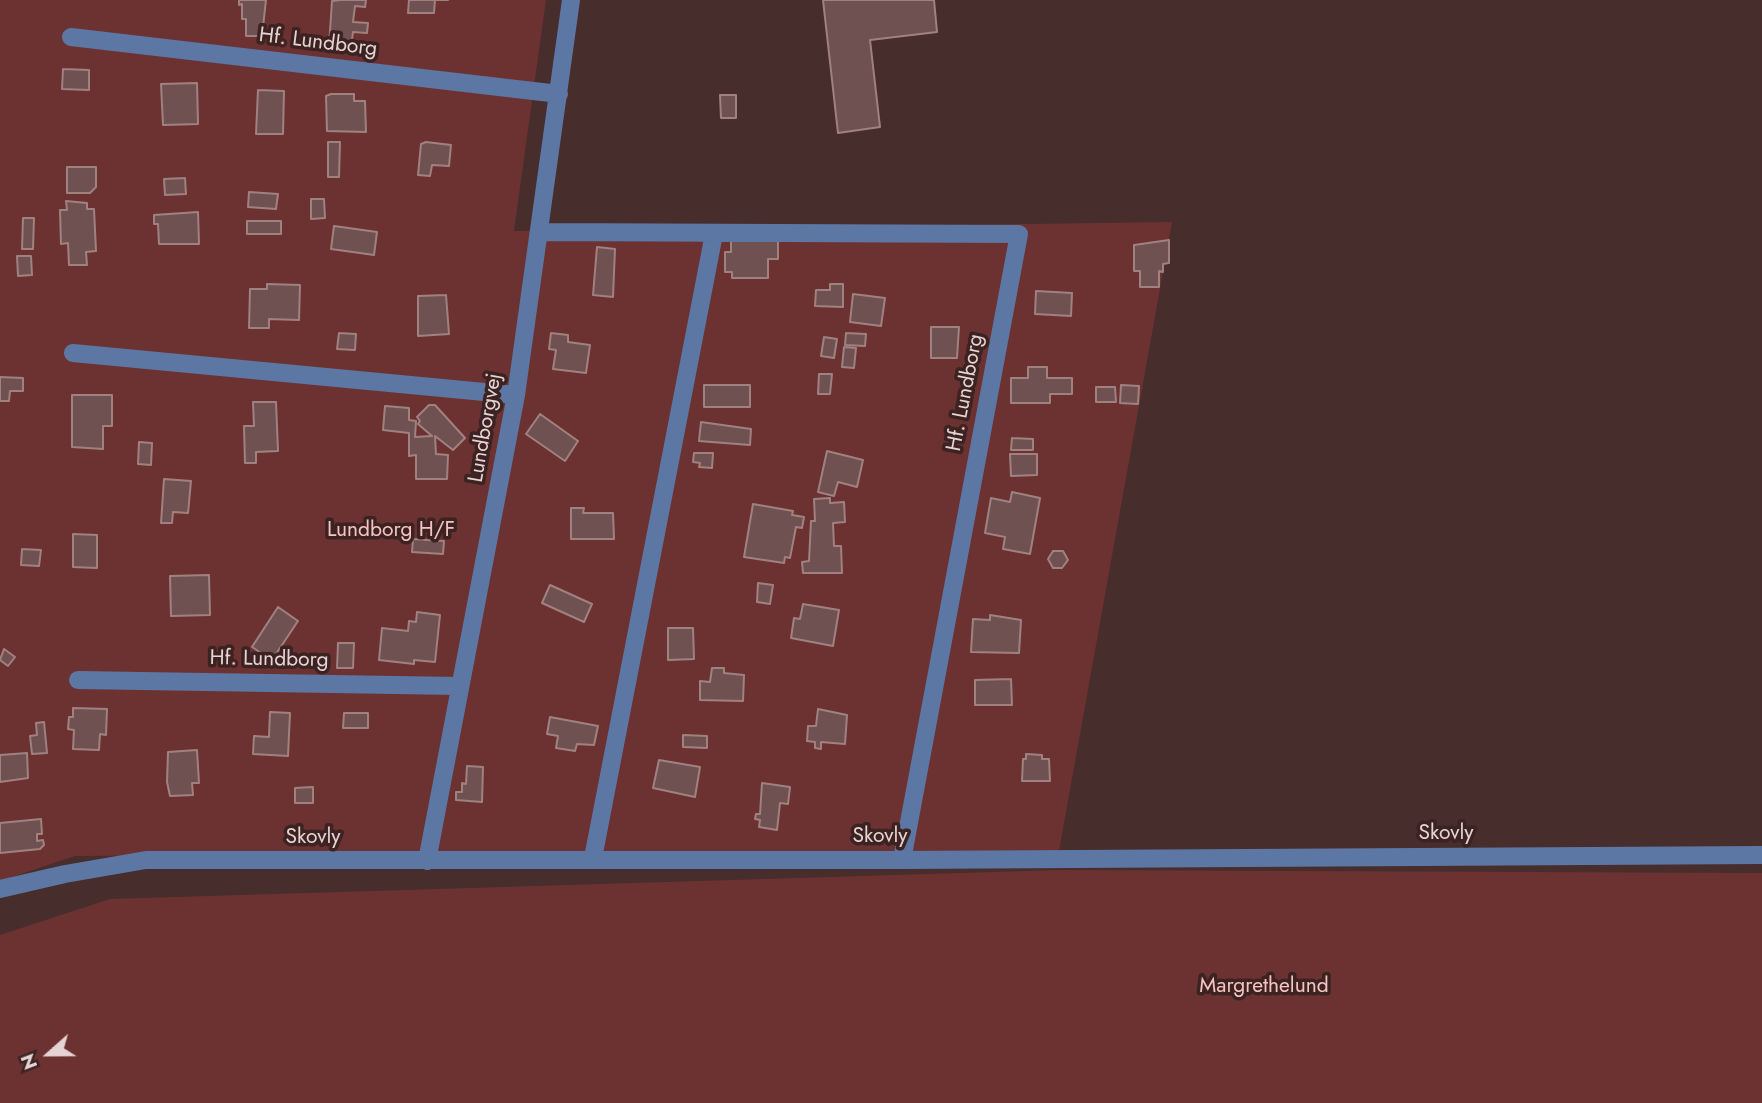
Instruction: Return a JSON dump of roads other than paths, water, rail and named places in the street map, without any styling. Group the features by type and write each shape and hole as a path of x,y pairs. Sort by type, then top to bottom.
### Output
{"street":[{"name":"Lundborgvej","path":"427,861 516,396 571,0"},
{"name":"Hf. Lundborg","path":"71,37 559,94"},
{"name":"Hf. Lundborg","path":"540,232 1019,234 902,860"},
{"path":"593,858 714,234"},
{"path":"73,353 516,396"},
{"name":"Hf. Lundborg","path":"78,680 459,686"},
{"name":"Skovly","path":"0,889 146,860 902,860 1762,855"}],"park label":[{"name":"Lundborg H/F","path":"391,531"},
{"name":"Margrethelund","path":"1264,987"}]}
